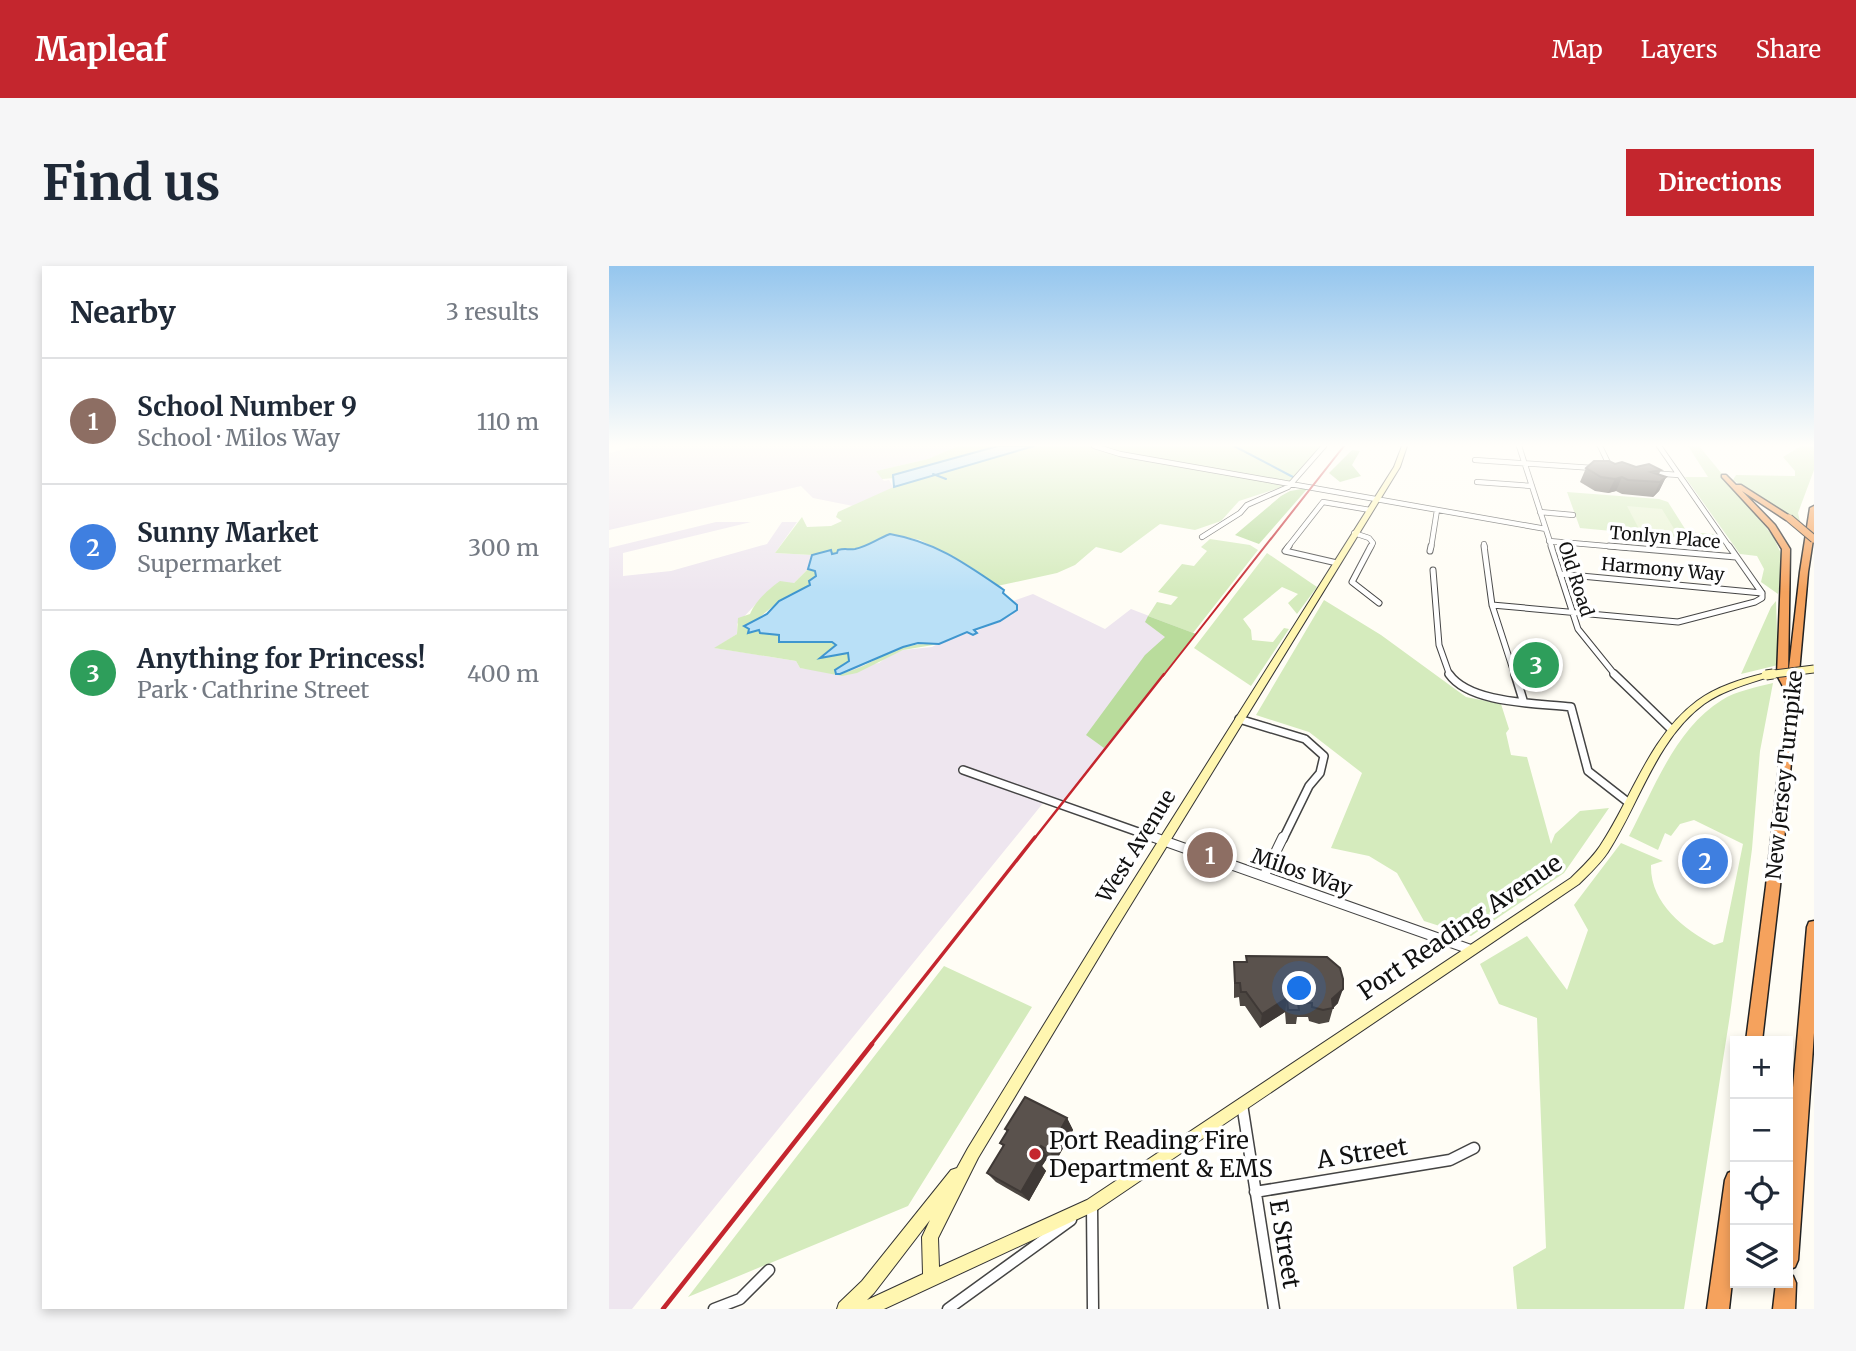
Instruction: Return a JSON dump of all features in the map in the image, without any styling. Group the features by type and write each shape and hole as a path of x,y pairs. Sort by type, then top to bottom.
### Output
{"highway":[{"path":"1742,495 1772,527 1786,549 1781,676 1792,694"},
{"path":"1753,495 1789,518 1814,539"},
{"name":"New Jersey Turnpike","path":"1754,1036 1804,572 1814,508"},
{"path":"1791,1225 1814,927"},
{"path":"1718,1309 1730,1218"},
{"path":"1784,1309 1786,1288"}],"street":[{"path":"1202,537 1240,513 1247,505 1270,495"},
{"path":"1350,495 1546,529"},
{"name":"West Avenue","path":"931,1279 930,1237 973,1153 1163,841 1380,495"},
{"name":"Old Road","path":"1535,495 1581,634 1605,664 1671,729"},
{"path":"1492,605 1678,622 1762,598 1762,593 1693,495"},
{"path":"1337,563 1286,551 1323,502 1370,510"},
{"path":"1430,551 1437,510"},
{"path":"1541,512 1573,515"},
{"path":"1354,533 1373,542 1352,582 1379,603"},
{"name":"Tonlyn Place","path":"1549,541 1736,557"},
{"path":"1484,544 1492,605 1523,700"},
{"path":"1433,570 1433,598 1448,673 1453,680 1472,691 1571,707 1588,771 1629,803"},
{"name":"Harmony Way","path":"1560,574 1762,593"},
{"name":"Port Reading Avenue","path":"949,1309 1092,1205 1575,881 1603,850 1671,729 1695,705 1709,695 1744,680 1814,669"},
{"path":"1239,719 1305,739 1324,756 1324,763 1315,783 1309,786 1264,876"},
{"name":"Milos Way","path":"963,770 1472,950"},
{"name":"E Street","path":"1242,1103 1274,1309"},
{"name":"A Street","path":"1255,1192 1450,1160 1473,1148"},
{"path":"845,1309 868,1287 973,1153"},
{"path":"1092,1205 1093,1309"},
{"name":"Port Reading Avenue","path":"865,1309 1092,1205"},
{"path":"714,1309 740,1298 769,1270"}],"shaded area":[{"path":"609,495 763,495 609,530"},
{"path":"810,495 880,495 853,506 813,498"},
{"path":"716,522 751,522 623,553 623,576 671,571 767,544 782,522 797,522 775,553 812,555 808,569 794,583 771,588 737,624 737,634 715,648 796,661 800,668 826,671 879,663 903,650 932,647 955,635 974,632 1012,615 1017,605 1013,601 1033,594 1105,629 1131,609 1196,634 1062,801 1048,797 632,1309 609,1309 609,548"}],"green space":[{"path":"877,495 1258,495 1239,501 1221,521 1195,530 1160,524 1121,553 1096,547 1075,565 1057,573 997,586 968,565 920,540 890,534 869,545 832,554 830,550 812,555 775,553 802,517 807,527 831,526 842,521 836,517 838,512"},
{"path":"1302,495 1259,544 1235,535 1281,496"},
{"path":"1568,495 1659,499 1668,502 1687,532 1714,534 1718,541 1580,528"},
{"path":"1698,495 1739,495 1773,536 1784,560 1778,594 1761,582 1764,569 1757,556 1740,554"},
{"path":"1756,495 1805,495 1798,513 1800,522"},
{"path":"1627,506 1662,509 1676,532 1639,529"},
{"path":"1210,539 1250,545 1258,550 1193,633 1148,616 1157,602 1171,605 1178,597 1158,592 1182,564 1194,566 1207,551 1201,547"},
{"path":"1267,553 1317,587 1297,614 1288,603 1298,594 1282,587 1243,619 1251,630 1252,640 1273,642 1284,628 1289,629 1251,686 1194,648"},
{"path":"808,569 815,571 816,576 808,585 783,598 745,626 759,630 760,633 779,635 779,641 832,642 836,645 823,656 849,653 849,661 843,664 836,674 858,668 900,648 939,644 903,650 857,673 842,676 800,668 796,661 714,648 737,634 738,618 750,614 759,600 780,581 794,583"},
{"path":"1324,600 1381,635 1466,697 1501,704 1509,729 1506,733 1511,755 1527,757 1551,844 1555,834 1580,811 1609,808 1564,873 1471,936 1424,921 1397,873 1369,856 1331,848 1362,773 1309,732 1256,715"},
{"path":"1776,601 1778,665 1741,674 1771,607"},
{"path":"1148,616 1196,634 1104,748 1086,735 1145,655 1165,637 1145,622"},
{"path":"1773,683 1760,751 1752,849 1730,1015 1684,1309 1517,1309 1513,1267 1546,1248 1537,1018 1499,1004 1480,964 1527,936 1567,990 1588,930 1574,905 1621,843 1663,861 1651,865 1652,879 1663,903 1681,923 1703,939 1714,945 1723,942 1743,844 1694,820 1680,824 1671,836 1665,833 1658,850 1629,836 1667,761 1691,727 1722,700"},
{"path":"944,966 1032,1007 908,1206 688,1297"}],"water":[{"path":"890,534 922,542 963,563 1004,590 1003,593 1017,605 1017,610 1000,621 974,630 977,633 973,635 967,632 939,644 918,643 903,647 840,674 836,674 835,670 849,661 848,653 820,658 836,645 832,642 779,642 779,635 760,633 759,630 748,633 749,629 744,626 767,614 779,601 810,585 809,581 816,576 815,571 808,569 812,555 831,550 832,554 840,549 855,549"}],"building":[{"path":"1246,956 1327,957 1340,968 1343,989 1332,999 1333,1008 1323,1010 1312,1007 1312,1003 1298,1003 1299,1010 1288,1010 1287,998 1262,1014 1246,992 1241,992 1240,983 1235,983 1234,962 1247,962"},
{"name":"Port Reading Fire Department & EMS","path":"1025,1097 1067,1118 1049,1151 1041,1146 1034,1158 1039,1161 1021,1192 987,1173 1004,1145 1000,1143 1008,1130 1005,1129"}],"railway":[{"path":"1163,676 1306,495"},
{"path":"1034,839 1164,674"},
{"path":"870,1046 1035,837"},
{"path":"663,1309 872,1044"}],"place":[{"name":"Anything for Princess!","path":"1536,665"},
{"name":"School Number 9","path":"1210,855"},
{"name":"Sunny Market","path":"1705,861"},
{"name":"Port Reading Fire Department & EMS","path":"1035,1154"}]}
